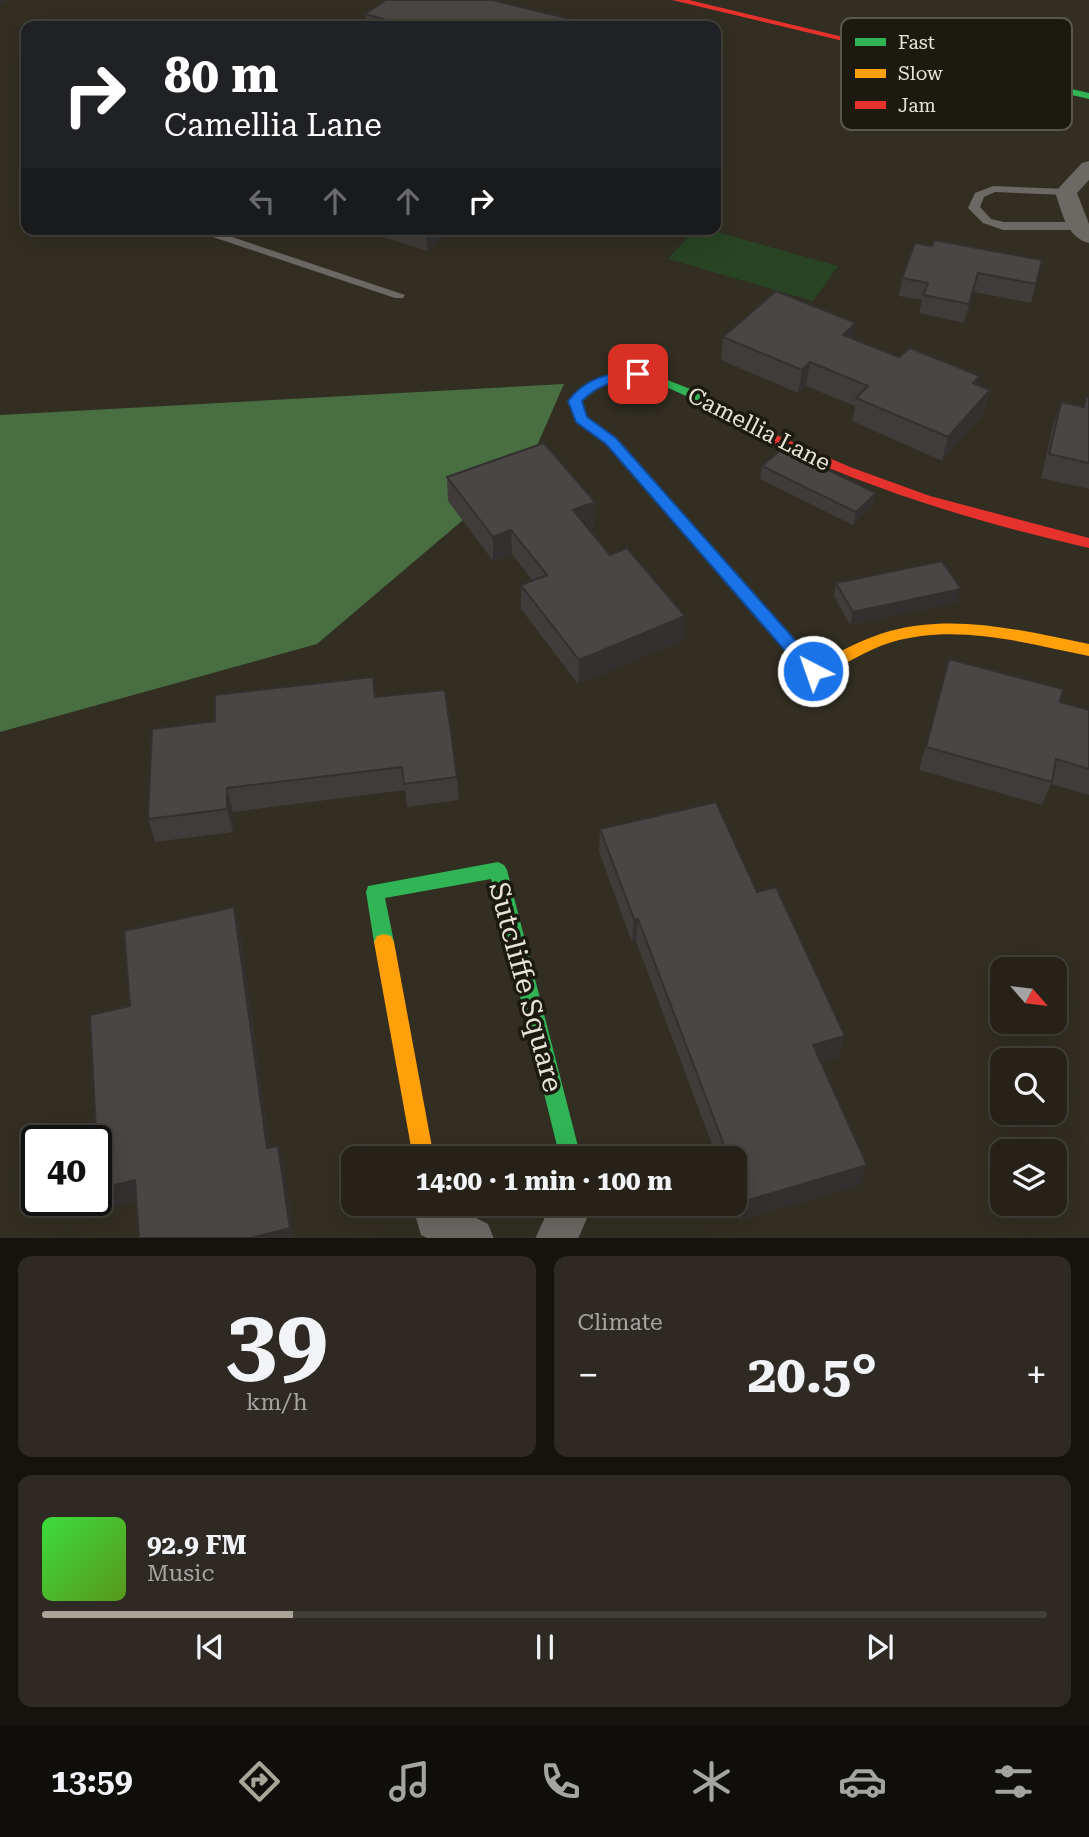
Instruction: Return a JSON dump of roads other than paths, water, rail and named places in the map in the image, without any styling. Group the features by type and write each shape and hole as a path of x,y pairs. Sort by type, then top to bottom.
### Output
{"street":[{"path":"677,0 841,38"},
{"path":"1086,237 1066,192 1087,172"},
{"name":"Camellia Lane","path":"1089,543 971,516 889,489 836,468 665,382 638,374 610,377 587,388 575,401 581,419 611,441 813,671 892,636 926,629 969,630 1089,650"},
{"name":"Sutcliffe Square","path":"422,1146 375,892 498,870 568,1146"},
{"path":"435,1216 436,1220 473,1238"},
{"path":"556,1238 566,1216"}],"lane":[{"path":"368,21 403,0"},
{"path":"1066,192 993,189 979,195 974,208 987,220 1003,226 1086,237"},
{"path":"214,235 399,295"}]}
